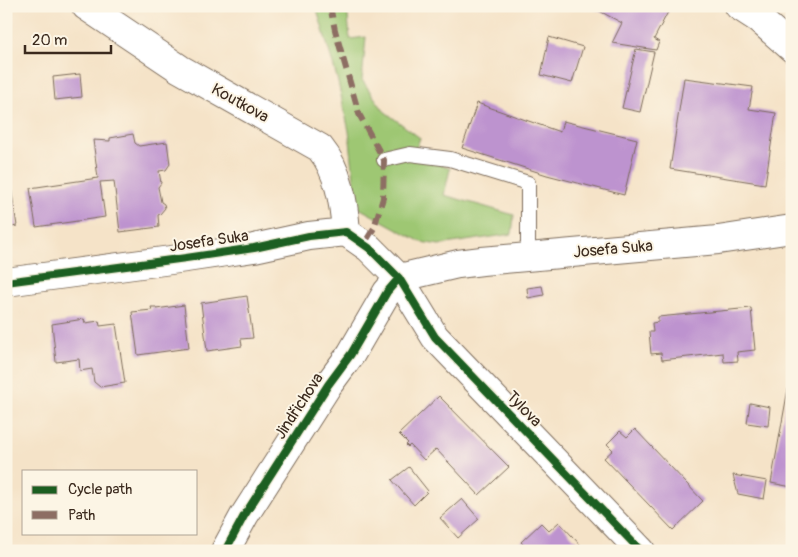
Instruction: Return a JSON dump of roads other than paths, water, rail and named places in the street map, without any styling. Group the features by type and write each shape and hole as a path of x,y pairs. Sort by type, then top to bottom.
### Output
{"street":[{"name":"Koutkova","path":"86,6 180,69 320,148 335,172 345,212 346,232"},
{"path":"739,6 759,19 792,48"},
{"name":"Josefa Suka","path":"399,278 458,264 718,240 792,229"},
{"path":"346,232 370,248 399,278"},
{"name":"Josefa Suka","path":"6,282 254,248 309,236 346,232"},
{"name":"Jindřichova","path":"225,551 244,516 328,385 351,354 387,292 399,278"},
{"name":"Tylova","path":"399,278 435,337 640,551"}],"lane":[{"path":"384,160 410,154 450,158 528,183 528,257"}]}
